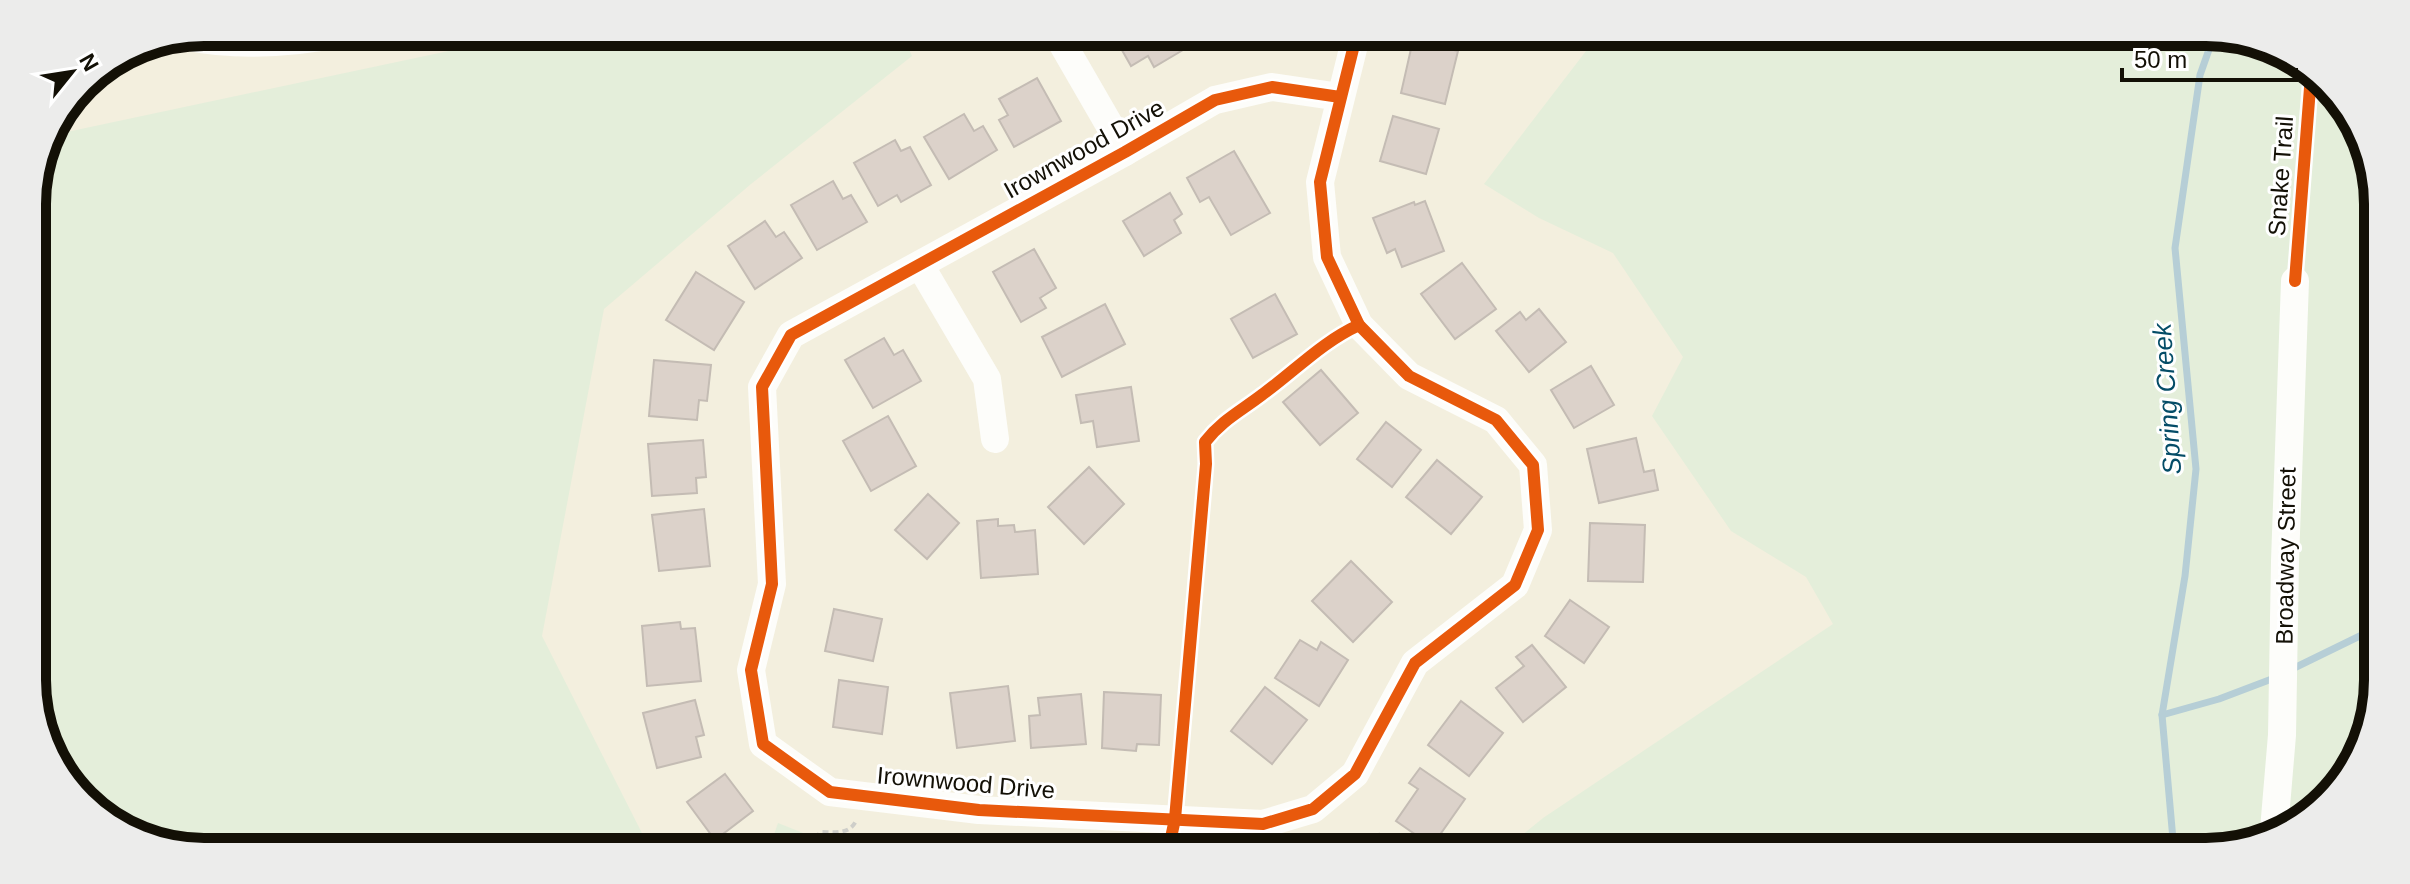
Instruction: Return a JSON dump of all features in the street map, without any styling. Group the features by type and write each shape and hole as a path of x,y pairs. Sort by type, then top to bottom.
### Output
{"street":[{"path":"1064,46 1125,152"},
{"name":"Irownwood Drive","path":"1340,97 1272,87 1215,100 791,335 762,387 772,584 751,670 763,744 830,792 979,810 1263,824 1313,809 1355,774 1415,663 1515,585 1538,530 1533,465 1496,420 1409,376 1359,325 1327,257 1320,182 1354,46"},
{"path":"920,265 987,379 995,439"},
{"name":"Broadway Street","path":"2275,822 2282,735 2295,281"}],"path":[{"path":"815,838 821,832 846,831 854,826 862,796"}],"green space":[{"path":"472,46 908,46 912,56 751,184 604,309 542,636 644,838 184,837 134,822 100,799 85,784 62,750 54,731 46,680 46,194 51,163 63,133"},
{"path":"1590,46 2216,46 2257,54 2294,73 2325,100 2337,116 2356,153 2363,184 2364,690 2356,731 2337,768 2318,792 2285,817 2257,830 2216,838 1518,838 1543,818 1833,624 1806,577 1731,531 1652,416 1683,357 1613,253 1539,218 1484,184"},
{"path":"778,823 816,838 773,838"}],"building":[{"path":"1120,46 1181,46 1183,50 1154,67 1148,56 1131,66"},
{"path":"1412,46 1438,46 1458,51 1445,104 1401,93"},
{"path":"1037,78 1061,121 1014,147 999,120 1008,115 999,99"},
{"path":"964,114 974,131 983,126 997,150 949,179 924,137"},
{"path":"1393,116 1439,129 1426,174 1380,161"},
{"path":"895,140 901,151 910,147 931,185 901,202 897,195 878,206 854,163"},
{"path":"1234,151 1270,213 1231,235 1209,197 1200,202 1187,178"},
{"path":"833,181 843,199 851,195 867,222 817,250 791,205"},
{"path":"1170,193 1182,214 1174,220 1181,233 1144,256 1123,221"},
{"path":"1425,201 1444,251 1402,267 1395,249 1387,253 1373,218 1414,202 1415,205"},
{"path":"765,221 776,237 784,232 802,258 755,289 728,246"},
{"path":"1034,249 1056,288 1040,298 1046,308 1021,322 993,272"},
{"path":"1462,263 1496,309 1455,339 1421,294"},
{"path":"696,272 744,302 714,350 666,320"},
{"path":"1275,294 1297,334 1253,358 1231,319"},
{"path":"1105,304 1125,344 1062,377 1042,337"},
{"path":"1539,309 1566,342 1529,372 1496,331 1520,312 1526,320"},
{"path":"884,338 894,355 903,350 921,381 873,408 845,360"},
{"path":"654,360 711,365 707,401 699,400 697,420 649,416"},
{"path":"1591,366 1614,405 1574,428 1551,390"},
{"path":"1321,370 1358,413 1320,445 1283,402"},
{"path":"1131,387 1139,441 1097,447 1093,421 1081,423 1076,395"},
{"path":"888,416 916,466 871,491 843,441"},
{"path":"1386,422 1421,450 1392,487 1357,459"},
{"path":"1636,438 1644,472 1654,470 1658,490 1599,503 1587,449"},
{"path":"703,440 706,477 696,478 697,493 652,496 648,444"},
{"path":"1437,460 1482,497 1451,534 1406,497"},
{"path":"1089,467 1124,504 1084,544 1048,507"},
{"path":"928,494 959,523 927,559 895,530"},
{"path":"704,509 710,566 659,571 652,515"},
{"path":"998,519 998,526 1014,525 1015,532 1035,530 1038,574 981,578 977,521"},
{"path":"1590,523 1645,525 1643,582 1588,581"},
{"path":"1351,561 1392,602 1353,642 1312,601"},
{"path":"1570,600 1609,627 1584,663 1545,636"},
{"path":"834,609 882,619 873,661 825,651"},
{"path":"680,622 681,629 695,628 701,681 647,686 642,626"},
{"path":"1300,640 1317,650 1321,642 1348,660 1319,706 1275,678"},
{"path":"1532,645 1566,687 1523,722 1496,688 1524,666 1516,657"},
{"path":"839,680 888,687 882,734 833,727"},
{"path":"1008,686 1015,741 957,748 950,693"},
{"path":"1265,687 1307,720 1272,764 1231,731"},
{"path":"1104,692 1161,695 1159,745 1137,744 1136,751 1102,748"},
{"path":"1081,694 1086,744 1031,748 1029,716 1040,715 1038,698"},
{"path":"695,700 704,735 696,737 701,757 657,768 643,713"},
{"path":"1461,701 1503,733 1469,776 1428,745"},
{"path":"1420,768 1465,799 1438,838 1420,838 1396,821 1418,789 1409,783"},
{"path":"725,774 753,811 714,838 687,802"}],"waterway":[{"name":"Spring Creek","path":"2173,838 2162,715 2185,576 2196,469 2175,248 2200,75 2210,46"},
{"path":"2288,671 2364,634"},
{"path":"2162,715 2219,699 2277,677"}],"cycle path":[{"path":"1340,97 1272,87 1215,100 791,335 762,387 772,584 751,670 763,744 830,792 979,810 1263,824 1313,809 1355,774 1415,663 1515,585 1538,530 1533,465 1496,420 1409,376 1359,325 1327,257 1320,182 1354,46"},
{"name":"Snake Trail","path":"2295,281 2310,85"},
{"path":"1171,838 1206,464 1205,442 1225,422 1321,348 1359,325"}]}
